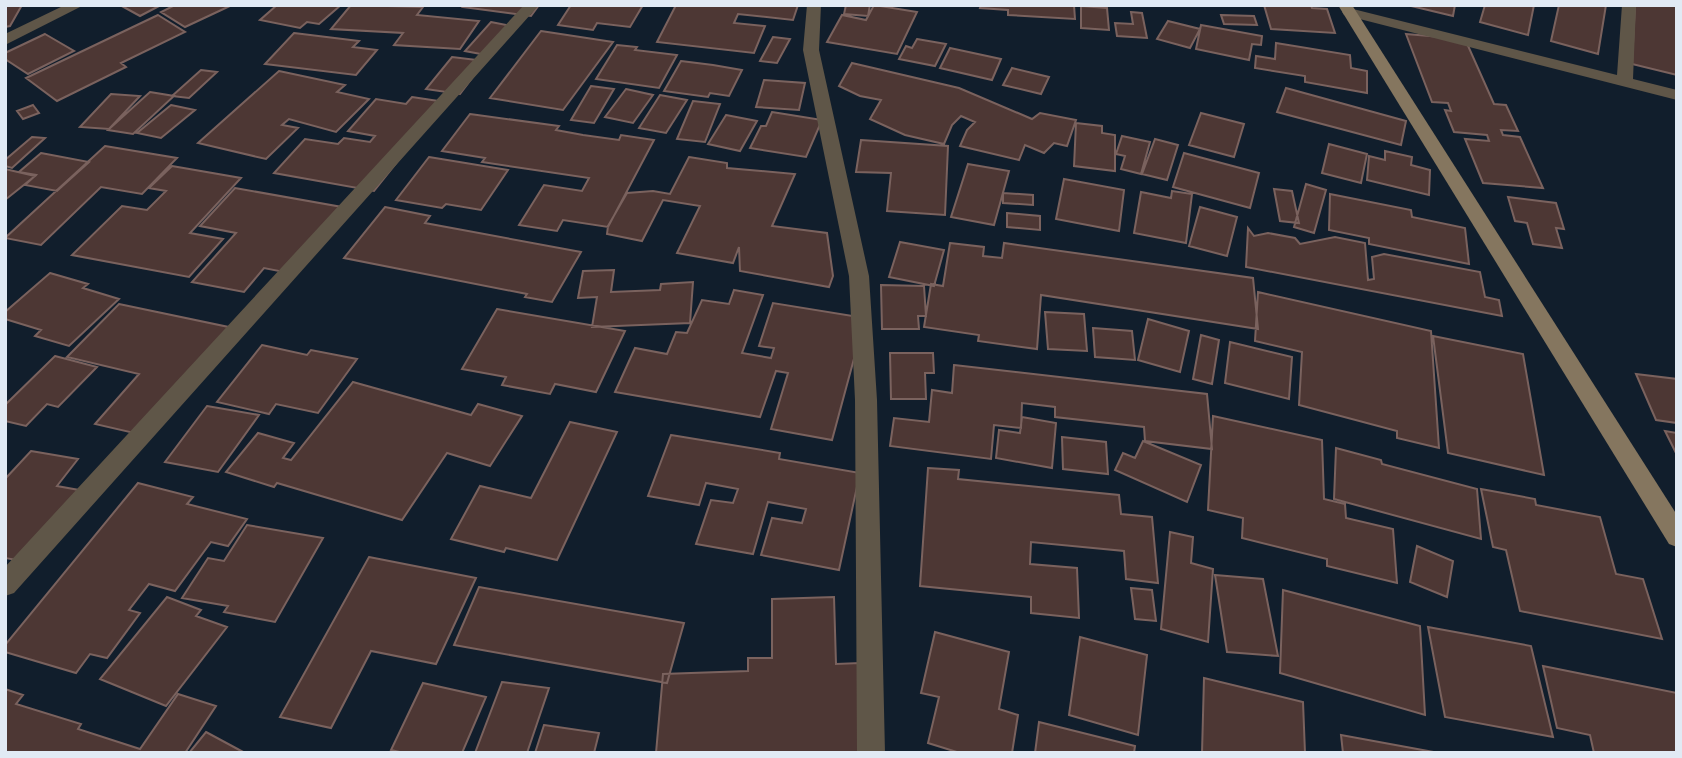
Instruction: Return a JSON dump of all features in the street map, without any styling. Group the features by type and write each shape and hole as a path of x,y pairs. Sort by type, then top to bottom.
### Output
{"street":[{"path":"5,40 77,5"},
{"path":"5,584 532,5"},
{"path":"814,5 811,50 859,276 866,400 871,753"},
{"path":"1625,81 1629,5"},
{"path":"1347,8 1677,95"},
{"path":"1347,8 1677,536"}],"building":[{"path":"22,5 10,26 5,27 5,6"},
{"path":"120,5 161,5 140,16"},
{"path":"175,5 232,5 185,27 161,12"},
{"path":"277,5 341,5 319,24 307,22 300,28 260,20"},
{"path":"351,5 423,7 417,15 479,21 460,49 394,45 403,33 331,29"},
{"path":"539,5 531,16 463,7"},
{"path":"571,5 643,5 630,27 597,23 593,30 558,25"},
{"path":"676,5 798,5 793,20 738,14 734,23 765,26 754,53 657,42"},
{"path":"846,5 870,5 868,16 844,14"},
{"path":"874,5 917,12 897,54 827,42 842,15 866,20"},
{"path":"981,5 1074,5 1075,19 1008,15 1008,10 980,8"},
{"path":"1264,5 1311,5 1312,8 1327,9 1335,33 1271,29"},
{"path":"1407,5 1455,5 1453,16"},
{"path":"1485,5 1534,5 1528,35 1480,22"},
{"path":"1559,5 1606,5 1598,54 1551,41"},
{"path":"1635,5 1677,5 1677,75 1632,64"},
{"path":"1081,6 1107,8 1109,30 1081,28"},
{"path":"1131,12 1142,13 1147,38 1117,36 1115,23 1133,24"},
{"path":"158,15 185,32 121,63 126,67 57,101 26,78"},
{"path":"1221,15 1254,16 1257,25 1224,24"},
{"path":"1168,21 1200,29 1190,48 1157,39"},
{"path":"491,22 517,27 491,56 465,51"},
{"path":"1201,25 1262,36 1261,45 1252,44 1249,60 1196,49"},
{"path":"541,31 613,42 563,110 490,98"},
{"path":"294,33 359,41 353,47 377,50 356,75 265,64"},
{"path":"45,34 74,51 28,74 5,59 5,53"},
{"path":"1406,34 1465,39 1494,104 1506,105 1518,131 1501,130 1503,135 1520,137 1543,188 1483,183 1465,139 1489,141 1487,135 1454,132 1445,110 1451,111 1448,103 1432,102"},
{"path":"773,37 790,39 777,63 760,61"},
{"path":"917,39 946,44 935,66 899,59 906,46 912,48"},
{"path":"1276,43 1350,55 1351,68 1367,71 1367,93 1305,82 1305,76 1255,68 1256,56 1275,59"},
{"path":"617,45 677,55 659,88 596,79"},
{"path":"950,48 1001,59 992,80 940,68"},
{"path":"452,57 485,61 460,94 426,89"},
{"path":"681,61 742,70 729,96 710,93 708,97 664,91"},
{"path":"852,63 959,88 1032,119 1040,113 1076,120 1067,146 1054,143 1044,153 1025,145 1019,160 960,146 967,130 975,122 961,116 952,125 944,144 905,135 870,119 881,100 860,96 839,86"},
{"path":"1012,68 1049,77 1041,94 1003,85"},
{"path":"201,70 217,72 189,98 172,96"},
{"path":"279,71 345,85 337,92 369,99 336,132 289,119 282,125 298,128 266,159 198,143"},
{"path":"764,80 805,83 799,110 756,107"},
{"path":"591,86 614,89 594,123 571,120"},
{"path":"1286,88 1406,121 1401,145 1277,112"},
{"path":"626,89 653,95 633,123 605,117"},
{"path":"150,92 174,96 133,134 108,130"},
{"path":"111,94 140,96 109,129 80,127"},
{"path":"660,95 687,100 666,133 639,128"},
{"path":"412,97 445,102 374,191 274,173 305,139 338,144 344,138 370,142 375,136 348,131 376,99 406,104"},
{"path":"693,101 720,104 705,142 677,139"},
{"path":"33,105 39,113 23,119 17,111"},
{"path":"171,105 195,110 161,138 137,133"},
{"path":"772,112 822,120 806,157 750,148 761,126 766,126"},
{"path":"1201,113 1244,124 1234,157 1189,145"},
{"path":"470,114 559,126 556,130 583,135 619,140 621,135 654,140 608,227 563,220 557,231 519,225 544,185 582,191 589,178 482,162 485,158 442,151"},
{"path":"726,115 757,121 740,151 708,144"},
{"path":"1076,123 1102,126 1102,133 1115,135 1115,171 1074,166"},
{"path":"1122,136 1150,142 1141,174 1121,169 1125,156 1116,154"},
{"path":"32,137 45,138 12,168 5,166 5,160"},
{"path":"1155,139 1178,145 1167,180 1142,174"},
{"path":"861,140 948,146 945,215 887,211 891,173 856,172"},
{"path":"1329,144 1367,154 1361,183 1322,173"},
{"path":"105,146 177,158 142,194 101,187 41,245 5,238"},
{"path":"1385,151 1412,157 1411,165 1430,170 1429,195 1367,180 1369,156 1385,160"},
{"path":"41,153 89,162 57,191 25,185 36,175 19,172"},
{"path":"1184,153 1259,173 1250,208 1173,187"},
{"path":"429,157 508,170 481,210 446,204 442,208 396,200"},
{"path":"689,157 727,163 727,168 795,174 772,226 827,233 833,276 829,287 740,271 739,247 733,263 677,253 700,206 663,200 642,241 607,234 608,226 627,193 653,191 670,194"},
{"path":"968,164 1009,171 994,225 951,217"},
{"path":"172,166 241,178 190,233 223,239 189,277 72,255 122,206 147,210 166,191 149,188"},
{"path":"5,169 35,176 5,200"},
{"path":"1064,179 1124,190 1119,231 1056,219"},
{"path":"1306,184 1326,190 1314,233 1294,227"},
{"path":"235,188 342,207 289,273 264,268 244,292 192,282 236,233 200,226"},
{"path":"1274,189 1292,191 1299,223 1280,221"},
{"path":"1172,191 1192,194 1186,243 1134,233 1141,192 1171,198"},
{"path":"1003,193 1033,195 1033,205 1003,203"},
{"path":"1330,194 1411,210 1412,217 1465,228 1469,264 1369,244 1369,238 1329,230"},
{"path":"1508,197 1556,203 1564,229 1556,228 1562,248 1533,244 1527,223 1515,221"},
{"path":"385,207 430,216 425,223 581,252 552,302 525,297 527,294 344,258"},
{"path":"1200,207 1237,217 1227,256 1189,246"},
{"path":"1007,213 1040,216 1040,230 1007,227"},
{"path":"1248,228 1254,236 1268,233 1295,238 1300,244 1335,237 1365,243 1368,280 1374,279 1372,257 1384,254 1480,272 1485,297 1499,300 1502,316 1246,267"},
{"path":"900,242 944,250 934,286 889,277"},
{"path":"950,243 984,247 983,256 1002,258 1004,243 1253,278 1258,329 1041,295 1037,349 978,341 979,335 924,327 931,284 943,286"},
{"path":"614,270 611,292 660,290 661,284 693,282 690,323 592,327 597,297 578,298 583,271"},
{"path":"50,273 88,284 83,288 119,299 69,346 35,336 41,330 5,319 5,312"},
{"path":"881,285 924,286 926,316 918,316 919,329 882,329"},
{"path":"734,290 763,295 742,353 771,358 774,348 759,346 773,303 865,318 832,440 771,429 788,373 776,371 760,417 615,392 635,348 667,354 676,332 687,333 702,300 729,304"},
{"path":"1258,292 1431,331 1439,448 1397,438 1397,431 1299,405 1302,352 1255,341"},
{"path":"119,304 238,329 147,436 95,424 139,374 67,357"},
{"path":"497,309 625,331 596,392 555,384 550,394 502,385 506,377 462,369"},
{"path":"1045,312 1084,314 1087,351 1048,349"},
{"path":"1148,319 1189,331 1180,372 1138,360"},
{"path":"1093,328 1132,331 1135,360 1095,357"},
{"path":"1201,335 1219,340 1212,384 1193,379"},
{"path":"1433,336 1523,354 1544,475 1448,453"},
{"path":"1230,342 1292,357 1289,399 1225,383"},
{"path":"262,345 307,355 311,350 357,359 318,413 276,404 269,414 217,402"},
{"path":"890,353 933,353 934,373 925,373 926,399 891,399"},
{"path":"55,356 97,367 58,407 47,404 26,426 5,421 5,405"},
{"path":"954,365 1207,394 1212,449 1145,441 1144,427 1055,417 1055,407 1022,403 1021,428 994,425 991,459 890,446 894,418 929,422 932,390 952,393"},
{"path":"1636,374 1677,379 1677,423 1656,420"},
{"path":"353,382 471,415 478,404 522,416 490,466 447,453 402,520 277,483 274,487 226,472 258,433 294,443 283,458 291,460"},
{"path":"207,406 259,415 218,472 165,462"},
{"path":"1213,416 1322,440 1324,499 1345,504 1346,518 1393,529 1397,583 1327,566 1327,559 1242,538 1243,518 1208,510"},
{"path":"1022,417 1056,423 1052,468 996,458 999,430 1020,433"},
{"path":"570,422 617,432 557,560 506,548 504,552 451,539 480,486 531,498"},
{"path":"1665,431 1677,433 1677,455"},
{"path":"671,435 780,453 779,459 860,473 839,570 761,555 772,518 802,523 806,509 768,502 753,554 696,544 711,500 733,503 738,489 706,483 699,505 648,496"},
{"path":"1062,437 1106,442 1108,474 1063,469"},
{"path":"1143,441 1201,465 1187,502 1115,470 1123,453 1135,458"},
{"path":"1336,448 1381,460 1382,464 1477,489 1481,539 1334,499"},
{"path":"31,451 78,459 57,486 79,490 22,561 5,558 5,479"},
{"path":"928,468 959,470 958,479 1119,495 1121,514 1152,517 1158,583 1126,579 1124,551 1031,542 1030,564 1077,568 1079,618 1031,613 1031,597 920,586"},
{"path":"138,483 193,497 187,504 247,519 228,546 211,542 175,591 149,584 129,610 140,613 107,658 90,654 76,673 5,652 5,645"},
{"path":"1481,489 1535,499 1536,505 1600,517 1616,574 1643,579 1662,639 1520,611 1506,550 1493,547"},
{"path":"247,525 323,538 275,622 224,612 228,606 182,598 208,558 224,561"},
{"path":"1170,532 1193,537 1191,563 1213,569 1208,642 1161,629"},
{"path":"1417,546 1453,561 1447,597 1410,582"},
{"path":"369,557 476,578 436,664 371,651 331,728 280,717"},
{"path":"1215,575 1263,579 1278,656 1227,652"},
{"path":"479,587 684,623 667,683 454,645"},
{"path":"1131,588 1152,590 1156,621 1135,619"},
{"path":"1283,590 1420,626 1425,715 1280,673"},
{"path":"167,597 201,610 196,616 227,627 166,706 100,679"},
{"path":"834,597 836,664 860,663 864,753 656,753 663,674 748,671 748,658 772,658 772,599"},
{"path":"1428,627 1531,646 1553,737 1445,717"},
{"path":"935,632 1009,652 999,709 1018,715 1012,753 960,753 928,743 939,697 921,693"},
{"path":"1080,637 1147,655 1138,735 1069,715"},
{"path":"1543,666 1677,693 1677,753 1594,753 1590,735 1557,728"},
{"path":"1204,678 1303,702 1305,753 1202,753"},
{"path":"502,682 549,688 527,753 475,753"},
{"path":"423,683 486,697 462,753 404,753 391,750"},
{"path":"5,689 23,695 16,704 81,724 78,729 140,749 178,694 216,706 185,753 5,753"},
{"path":"1039,722 1135,746 1134,753 1035,753"},
{"path":"544,725 599,733 594,753 535,753"},
{"path":"206,732 245,753 189,753"},
{"path":"1341,735 1439,753 1343,753"}]}
